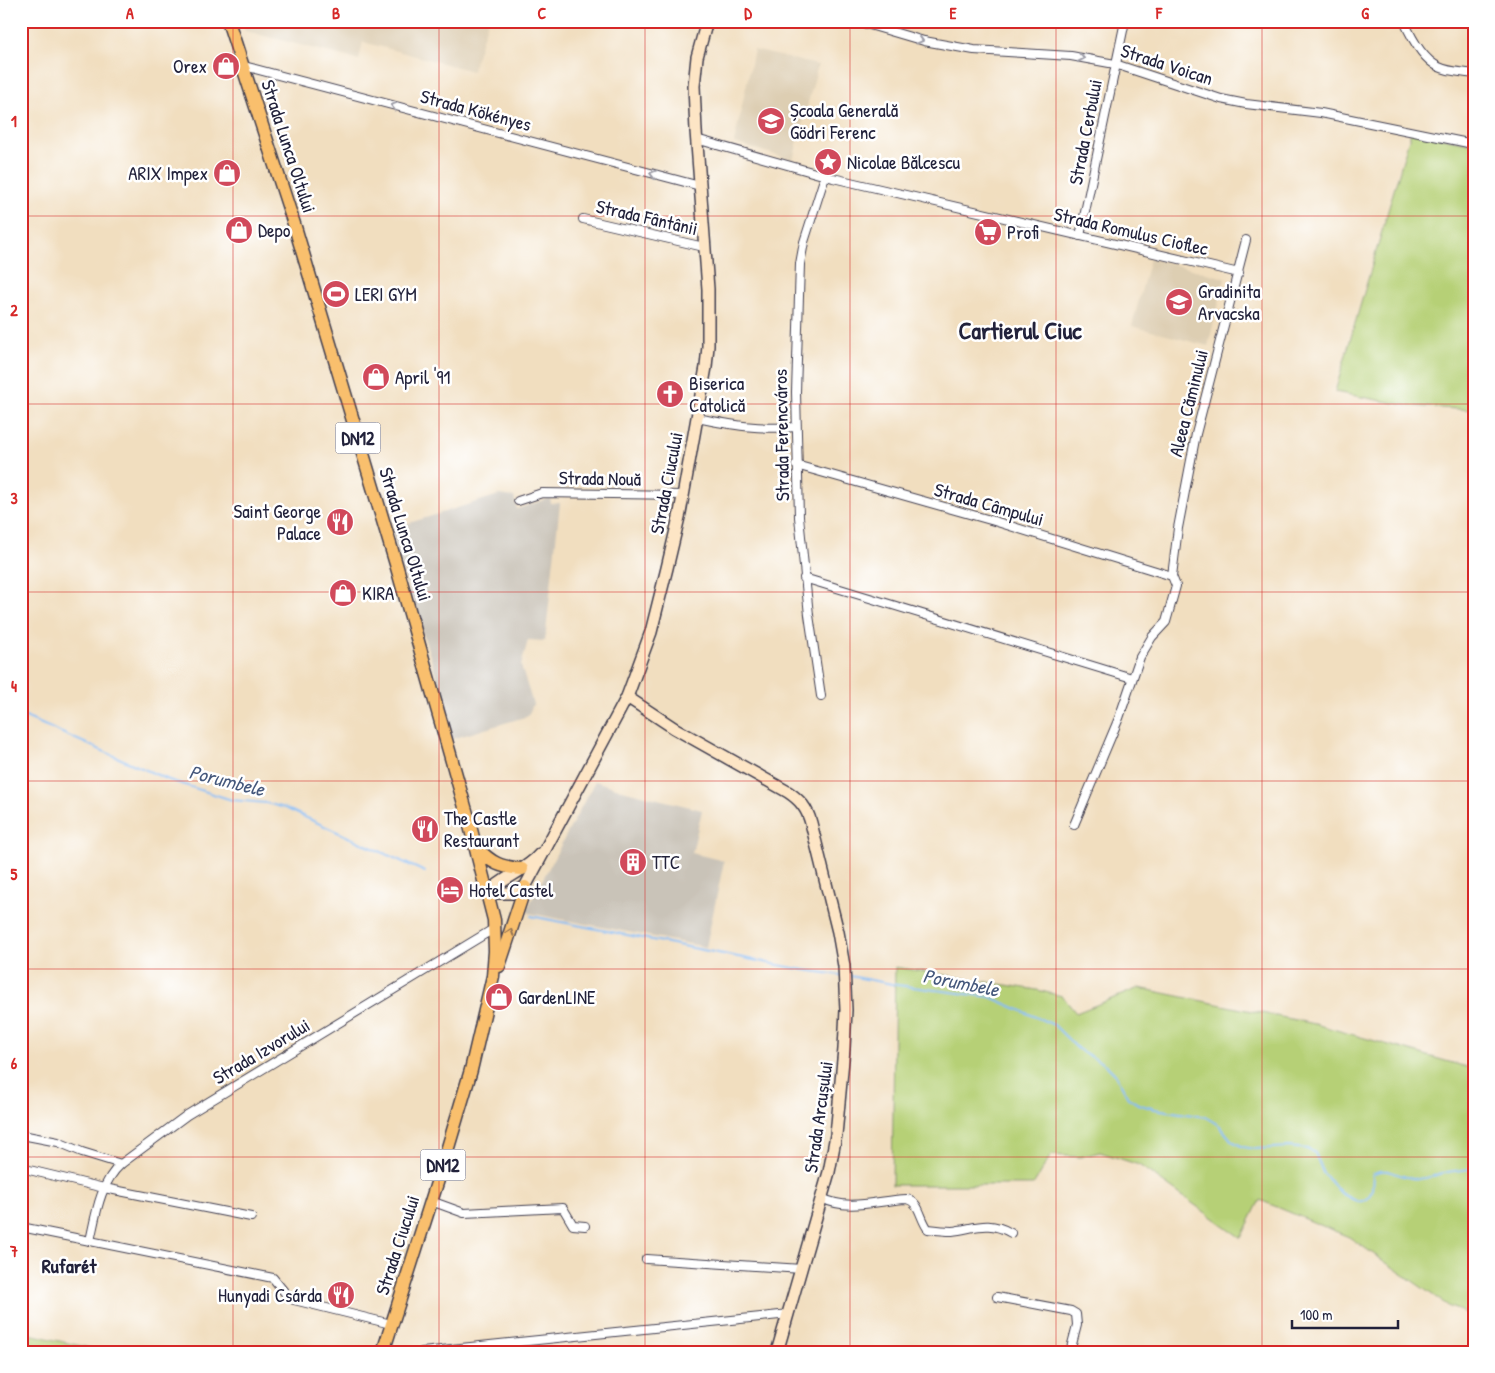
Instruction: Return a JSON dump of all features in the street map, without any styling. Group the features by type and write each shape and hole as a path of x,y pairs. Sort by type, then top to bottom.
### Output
{"main road":[{"name":"Strada Lunca Oltului","path":"228,21 290,210 394,555 476,848 495,928 493,976"},
{"name":"Strada Ciucului","path":"552,839 627,696 651,632 683,495 708,346 708,289 696,139 695,76 697,58 706,21"},
{"name":"Strada Arcușului","path":"627,696 674,728 788,792 804,806 812,823 838,932 845,980 844,1049 836,1135 822,1198 777,1352"},
{"path":"488,893 536,858 552,839"},
{"path":"493,976 499,966 525,887 552,839"},
{"path":"476,848 492,863 509,868 522,869"},
{"path":"488,893 511,893 525,887"},
{"name":"Strada Ciucului","path":"383,1352 467,1084 493,976"}],"street":[{"name":"Strada Voican","path":"856,21 924,41 966,49 1072,56 1115,64 1221,99 1321,113 1468,143"},
{"name":"Strada Cerbului","path":"1080,236 1125,21"},
{"path":"1404,21 1424,55 1439,67 1474,74"},
{"name":"Strada Kökényes","path":"244,66 700,186"},
{"name":"Strada Romulus Cioflec","path":"696,139 825,176 1239,273"},
{"name":"Strada Ferencváros","path":"821,696 804,578 798,513 796,343 800,264 804,242 825,176"},
{"name":"Strada Fântânii","path":"583,219 704,247"},
{"name":"Aleea Căminului","path":"1074,825 1119,718 1140,657 1152,637 1166,622 1176,586 1172,576 1178,528 1196,434 1246,240"},
{"path":"697,418 760,428 796,427"},
{"name":"Strada Câmpului","path":"796,465 1172,576"},
{"name":"Strada Nouă","path":"518,501 542,493 683,495"},
{"path":"804,578 1132,678"},
{"name":"Strada Izvorului","path":"90,1241 97,1208 104,1188 113,1172 121,1164 187,1115 495,928"},
{"path":"27,1136 58,1142 82,1152 121,1164"},
{"path":"21,1168 104,1188 251,1217"},
{"path":"822,1198 832,1203 843,1205 907,1199 912,1200 916,1205 923,1224 928,1229 951,1231 992,1225 1001,1227 1011,1233"},
{"path":"431,1201 464,1213 563,1208 573,1225 585,1226"},
{"path":"21,1227 273,1278 286,1294 294,1300 391,1324"},
{"path":"646,1259 802,1269"},
{"path":"997,1297 1071,1311 1076,1314 1077,1325 1070,1352"},
{"path":"422,1352 789,1314"}],"shaded area":[{"path":"241,21 488,21 472,71 363,42 359,60 245,31"},
{"name":"Școala Generală Gödri Ferenc","path":"754,50 818,65 793,160 734,143"},
{"name":"Gradinita Arvacska","path":"1150,258 1225,278 1208,346 1132,326"},
{"path":"499,495 514,497 517,509 550,498 551,503 560,503 545,641 528,640 521,666 533,704 528,716 452,739 436,675 390,529"},
{"path":"595,781 622,790 702,810 692,853 724,861 706,947 529,913 528,907"}],"green space":[{"path":"21,99 28,194 21,266"},
{"path":"1411,132 1474,144 1474,410 1410,406 1335,392"},
{"path":"21,306 27,372 21,384"},
{"path":"895,967 1037,990 1062,996 1076,1013 1139,988 1315,1024 1474,1069 1474,1316 1450,1307 1349,1237 1260,1200 1241,1238 1139,1165 1100,1152 1080,1157 1051,1155 1033,1185 892,1185"},
{"path":"21,1332 107,1352 21,1352"}],"waterway":[{"name":"Porumbele","path":"21,715 169,780 232,800 266,803 285,808 425,872"},
{"name":"Porumbele","path":"531,916 804,970 840,975"},
{"name":"Porumbele","path":"850,976 897,985 990,997 1054,1025 1078,1049 1106,1065 1115,1074 1128,1098 1141,1105 1155,1109 1205,1117 1219,1125 1232,1141 1243,1147 1255,1149 1289,1147 1307,1149 1315,1153 1323,1173 1341,1193 1358,1202 1365,1200 1369,1196 1372,1191 1373,1174 1377,1172 1386,1171 1407,1177 1420,1178 1474,1168"}],"place":[{"name":"Orex","path":"226,66"},
{"name":"Școala Generală Gödri Ferenc","path":"771,121"},
{"name":"Nicolae Bălcescu","path":"828,162"},
{"name":"ARIX Impex","path":"227,173"},
{"name":"Depo","path":"239,230"},
{"name":"Profi","path":"988,232"},
{"name":"LERI GYM","path":"336,294"},
{"name":"Gradinita Arvacska","path":"1179,302"},
{"name":"April '91","path":"376,377"},
{"name":"Biserica Catolică","path":"670,394"},
{"name":"Saint George Palace","path":"340,522"},
{"name":"KIRA","path":"343,593"},
{"name":"The Castle Restaurant","path":"425,829"},
{"name":"TTC","path":"633,862"},
{"name":"Hotel Castel","path":"450,890"},
{"name":"GardenLINE","path":"499,997"},
{"name":"Hunyadi Csárda","path":"341,1295"}],"district":[{"name":"Cartierul Ciuc","path":"1020,330"},
{"name":"Rufarét","path":"69,1265"}]}
